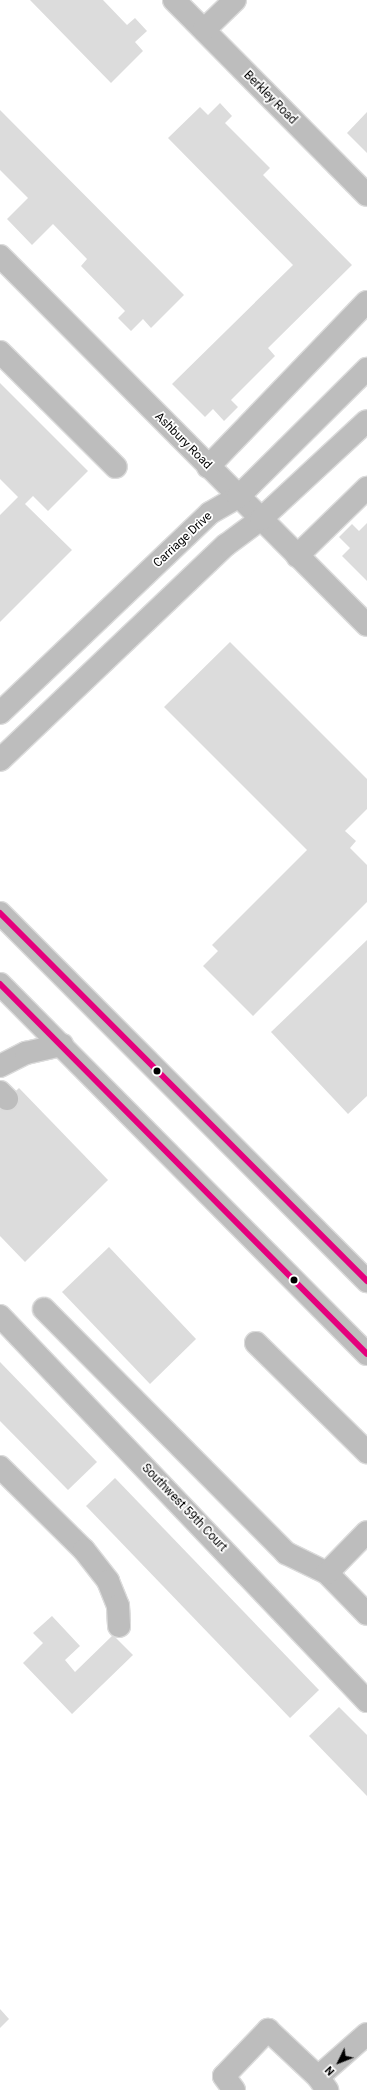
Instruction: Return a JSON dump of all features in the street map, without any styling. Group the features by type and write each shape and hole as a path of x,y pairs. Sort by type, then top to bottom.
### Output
{"street":[{"name":"Berkley Road","path":"174,0 367,195"},
{"path":"204,30 235,0"},
{"name":"Ashbury Road","path":"0,256 208,467 367,625"},
{"path":"208,467 367,302"},
{"path":"0,352 116,467"},
{"name":"Carriage Drive","path":"0,713 210,513 238,497 367,369"},
{"path":"0,760 226,544 261,519 367,421"},
{"path":"297,556 367,488"},
{"path":"0,913 367,1281"},
{"path":"0,984 367,1354"},
{"path":"0,1066 26,1053 62,1045"},
{"path":"44,1310 286,1553 327,1573 367,1614"},
{"name":"Southwest 59th Court","path":"0,1316 367,1701"},
{"path":"256,1343 367,1452"},
{"path":"0,1467 84,1550 108,1580 118,1606 119,1626"},
{"path":"327,1573 367,1532"},
{"path":"234,2090 224,2076 268,2030 323,2084 367,2034"}],"building":[{"path":"30,0 103,0 127,25 135,18 147,31 135,42 143,51 111,83"},
{"path":"220,103 232,116 225,123 270,168 263,175 352,265 268,348 275,356 231,400 238,407 224,421 213,409 205,417 172,384 293,265 168,138 200,107 208,115"},
{"path":"0,110 184,295 151,328 143,319 131,331 118,318 125,311 81,266 87,259 53,224 32,245 7,219 28,198 0,170"},
{"path":"367,112 367,153 347,133"},
{"path":"0,383 88,471 48,511 33,496 25,504 72,550 0,622 0,515 18,497 0,479"},
{"path":"367,523 367,581 342,556 350,548 339,537 352,524 359,531"},
{"path":"230,642 367,779 367,809 345,831 356,841 350,848 367,865 367,902 253,1016 203,966 218,951 212,945 307,850 164,707"},
{"path":"367,940 367,1096 348,1114 271,1032"},
{"path":"19,1088 108,1180 25,1262 0,1236 0,1106"},
{"path":"109,1247 196,1339 150,1384 62,1292"},
{"path":"0,1362 97,1462 68,1490 0,1421"},
{"path":"115,1478 319,1690 290,1718 86,1506"},
{"path":"52,1616 80,1646 65,1660 75,1672 113,1635 133,1655 72,1714 23,1663 43,1643 33,1633"},
{"path":"339,1707 367,1735 367,1796 309,1736"},
{"path":"0,2009 9,2019 0,2028"}],"transit line":[{"path":"0,913 367,1281"},
{"path":"0,984 367,1354"}]}
